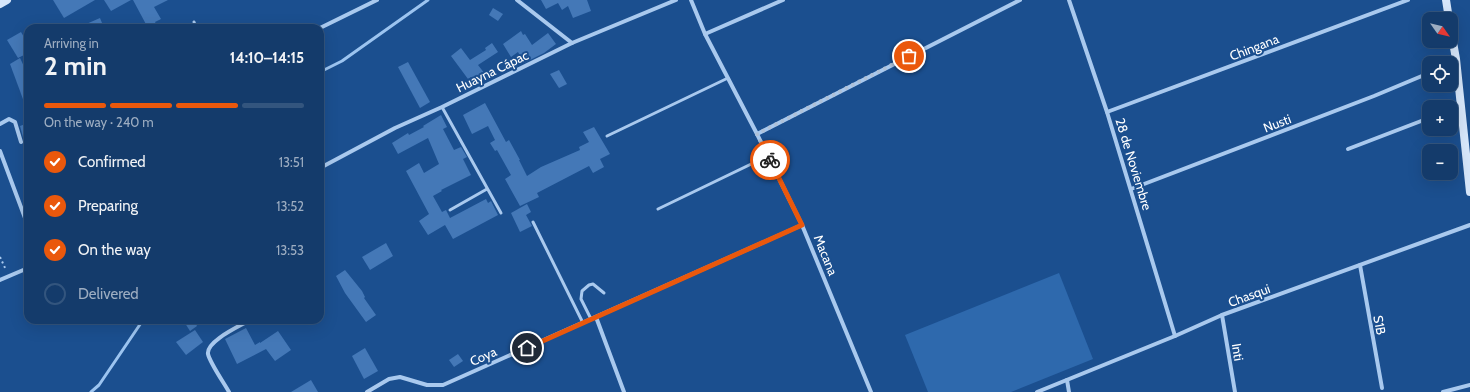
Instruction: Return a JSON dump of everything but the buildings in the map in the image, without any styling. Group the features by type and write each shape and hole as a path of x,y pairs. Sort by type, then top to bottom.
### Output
{"street":[{"path":"0,4 6,0"},
{"path":"324,26 377,0"},
{"path":"517,0 572,43"},
{"name":"Huayna Cápac","path":"324,166 394,128 442,107 572,43 676,0"},
{"name":"Macana","path":"691,0 705,34 802,225 871,392"},
{"path":"705,34 783,0"},
{"path":"757,134 1020,0"},
{"name":"28 de Noviembre","path":"1069,0 1108,112 1175,336"},
{"name":"Chingana","path":"1108,112 1408,0"},
{"path":"1446,0 1448,12"},
{"name":"Nusti","path":"1131,189 1374,96 1422,76"},
{"path":"1458,90 1468,145 1470,192"},
{"path":"0,124 9,119 14,122 21,142"},
{"path":"1348,150 1422,121"},
{"path":"0,151 24,215"},
{"name":"Coya","path":"367,392 389,379 400,377 427,385 443,385 802,225"},
{"name":"Chasqui","path":"1037,392 1175,336 1222,315 1470,225"},
{"name":"S1B","path":"1360,265 1382,388"},
{"path":"0,280 24,270"},
{"name":"Inti","path":"1222,315 1235,392"},
{"path":"596,317 624,392"},
{"path":"229,392 210,359 208,353 209,347 216,340 243,324"},
{"path":"1067,380 1069,392"},
{"path":"1444,392 1470,385"}],"lane":[{"path":"607,136 728,78"},
{"path":"442,107 501,213"},
{"path":"658,209 768,156"},
{"path":"450,210 487,189"},
{"path":"533,222 583,323"},
{"path":"591,319 581,299 582,291 589,285 594,284 604,293"}],"path":[{"path":"0,257 8,276"}],"shaded area":[{"path":"1059,273 1093,359 1011,392 928,392 905,335"}],"waterway":[{"path":"324,70 342,61 428,0"},
{"path":"91,392 99,385 140,324"}],"way so far":[{"path":"770,160 757,134 909,56"}],"route":[{"path":"527,348 802,225 770,160"}]}
